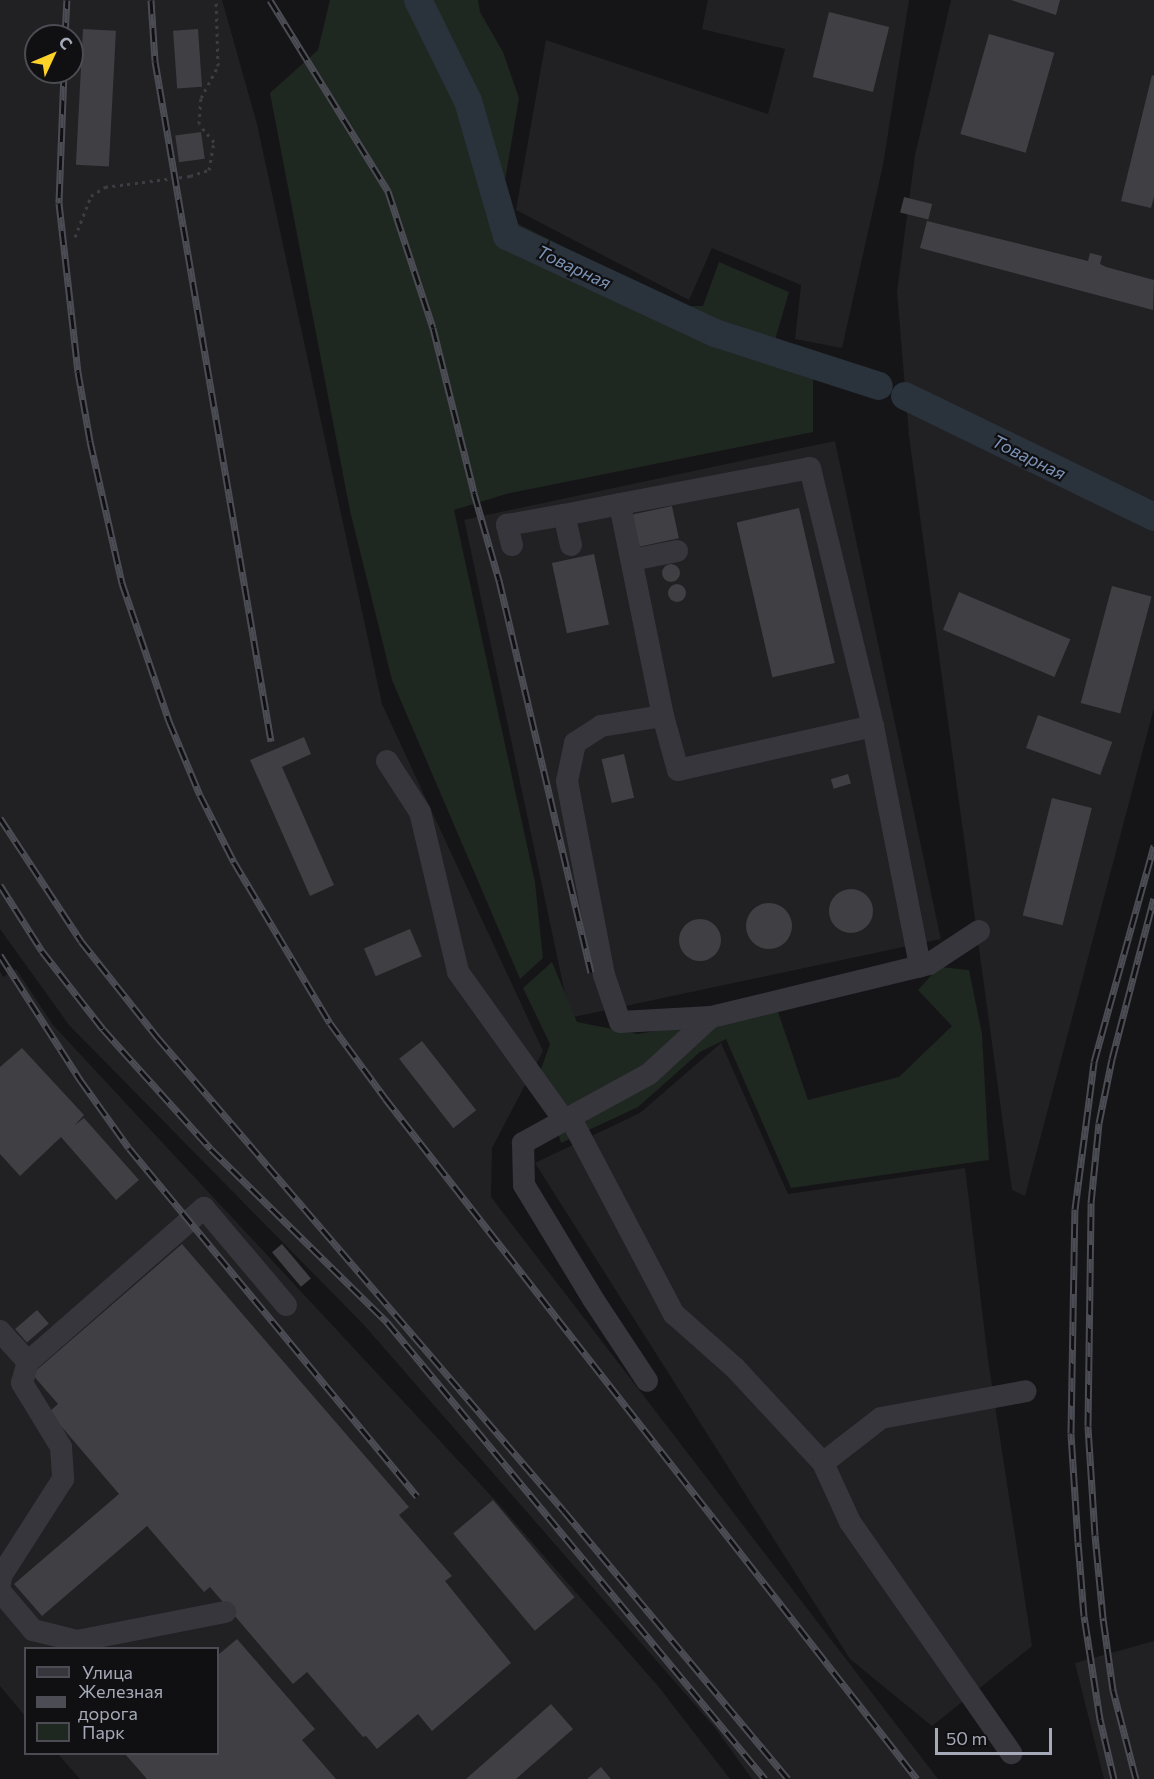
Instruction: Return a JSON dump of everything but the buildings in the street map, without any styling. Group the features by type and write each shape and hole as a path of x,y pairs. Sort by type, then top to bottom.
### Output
{"lane":[{"path":"512,545 507,525 810,468 873,726 920,966"},
{"path":"620,504 663,716 678,770 873,726"},
{"path":"564,515 571,545"},
{"path":"632,560 677,550"},
{"path":"663,716 601,726 575,743 567,781 604,975 620,1022 711,1017 929,964 979,931"},
{"path":"387,761 420,812 459,972 567,1118 674,1314 735,1368 823,1463 850,1522 1011,1753"},
{"path":"647,1381 593,1299 524,1185 523,1143 649,1074 711,1017"},
{"path":"0,1584 1,1576 63,1479 61,1448 22,1383 28,1362 204,1208 285,1305"},
{"path":"0,1331 28,1362"},
{"path":"823,1463 881,1418 1026,1391"},
{"path":"0,1591 33,1630 78,1641 225,1612"}],"path":[{"path":"75,237 91,196 105,187 190,176 209,170 213,142 199,124 201,98 218,66 216,0"}],"shaded area":[{"path":"0,0 222,0 257,124 382,704 543,1051 492,1148 491,1197 938,1779 752,1779 716,1729 364,1325 69,1025 0,929"},
{"path":"708,0 909,0 883,165 842,348 795,339 801,285 712,248 689,300 516,210 546,40 768,114 785,49 702,29"},
{"path":"951,0 1154,0 1154,708 1025,1196 1012,1190 909,436 897,292 915,155"},
{"path":"835,441 941,939 570,1018 464,520"},
{"path":"16,969 53,1025 495,1500 658,1686 730,1779 80,1779 59,1755 219,1755 219,1647 24,1647 24,1715 0,1686 0,971 3,977"},
{"path":"721,1043 788,1194 965,1168 988,1360 1032,1646 932,1726 850,1659 535,1163 640,1113"},
{"path":"1154,1641 1154,1779 1104,1779 1075,1663"}],"green space":[{"path":"330,0 478,0 480,12 503,52 519,98 504,186 514,222 682,306 703,306 719,262 789,292 775,340 813,353 813,432 506,494 454,510 535,882 543,958 520,979 392,680 350,511 270,93 318,50"},
{"path":"552,962 577,1022 638,1034 777,1009 808,1100 899,1077 952,1026 918,990 939,967 969,970 982,1034 989,1160 791,1188 726,1039 700,1052 638,1107 561,1143 540,1072 550,1044 523,988"}],"waterway":[{"name":"Товарная","path":"418,0 468,101 507,236 715,333 879,386"},
{"name":"Товарная","path":"905,396 1154,517"}],"railway":[{"path":"66,24 67,0"},
{"path":"151,0 155,61 271,741"},
{"path":"270,0 388,191 433,328 474,493 499,580 591,972"},
{"path":"64,84 59,203 78,372 90,441 122,583 169,721 200,795 234,862 330,1023 385,1098 917,1779"},
{"path":"0,818 81,941 158,1038 564,1511 788,1779"},
{"path":"1114,1779 1100,1719 1084,1616 1078,1542 1071,1433 1075,1209 1094,1062 1154,845"},
{"path":"0,885 42,951 103,1029 211,1149 387,1322 765,1779"},
{"path":"1136,1779 1113,1690 1095,1535 1088,1426 1091,1203 1099,1123 1112,1059 1154,898"},
{"path":"0,955 81,1081 129,1148 417,1496"}]}
